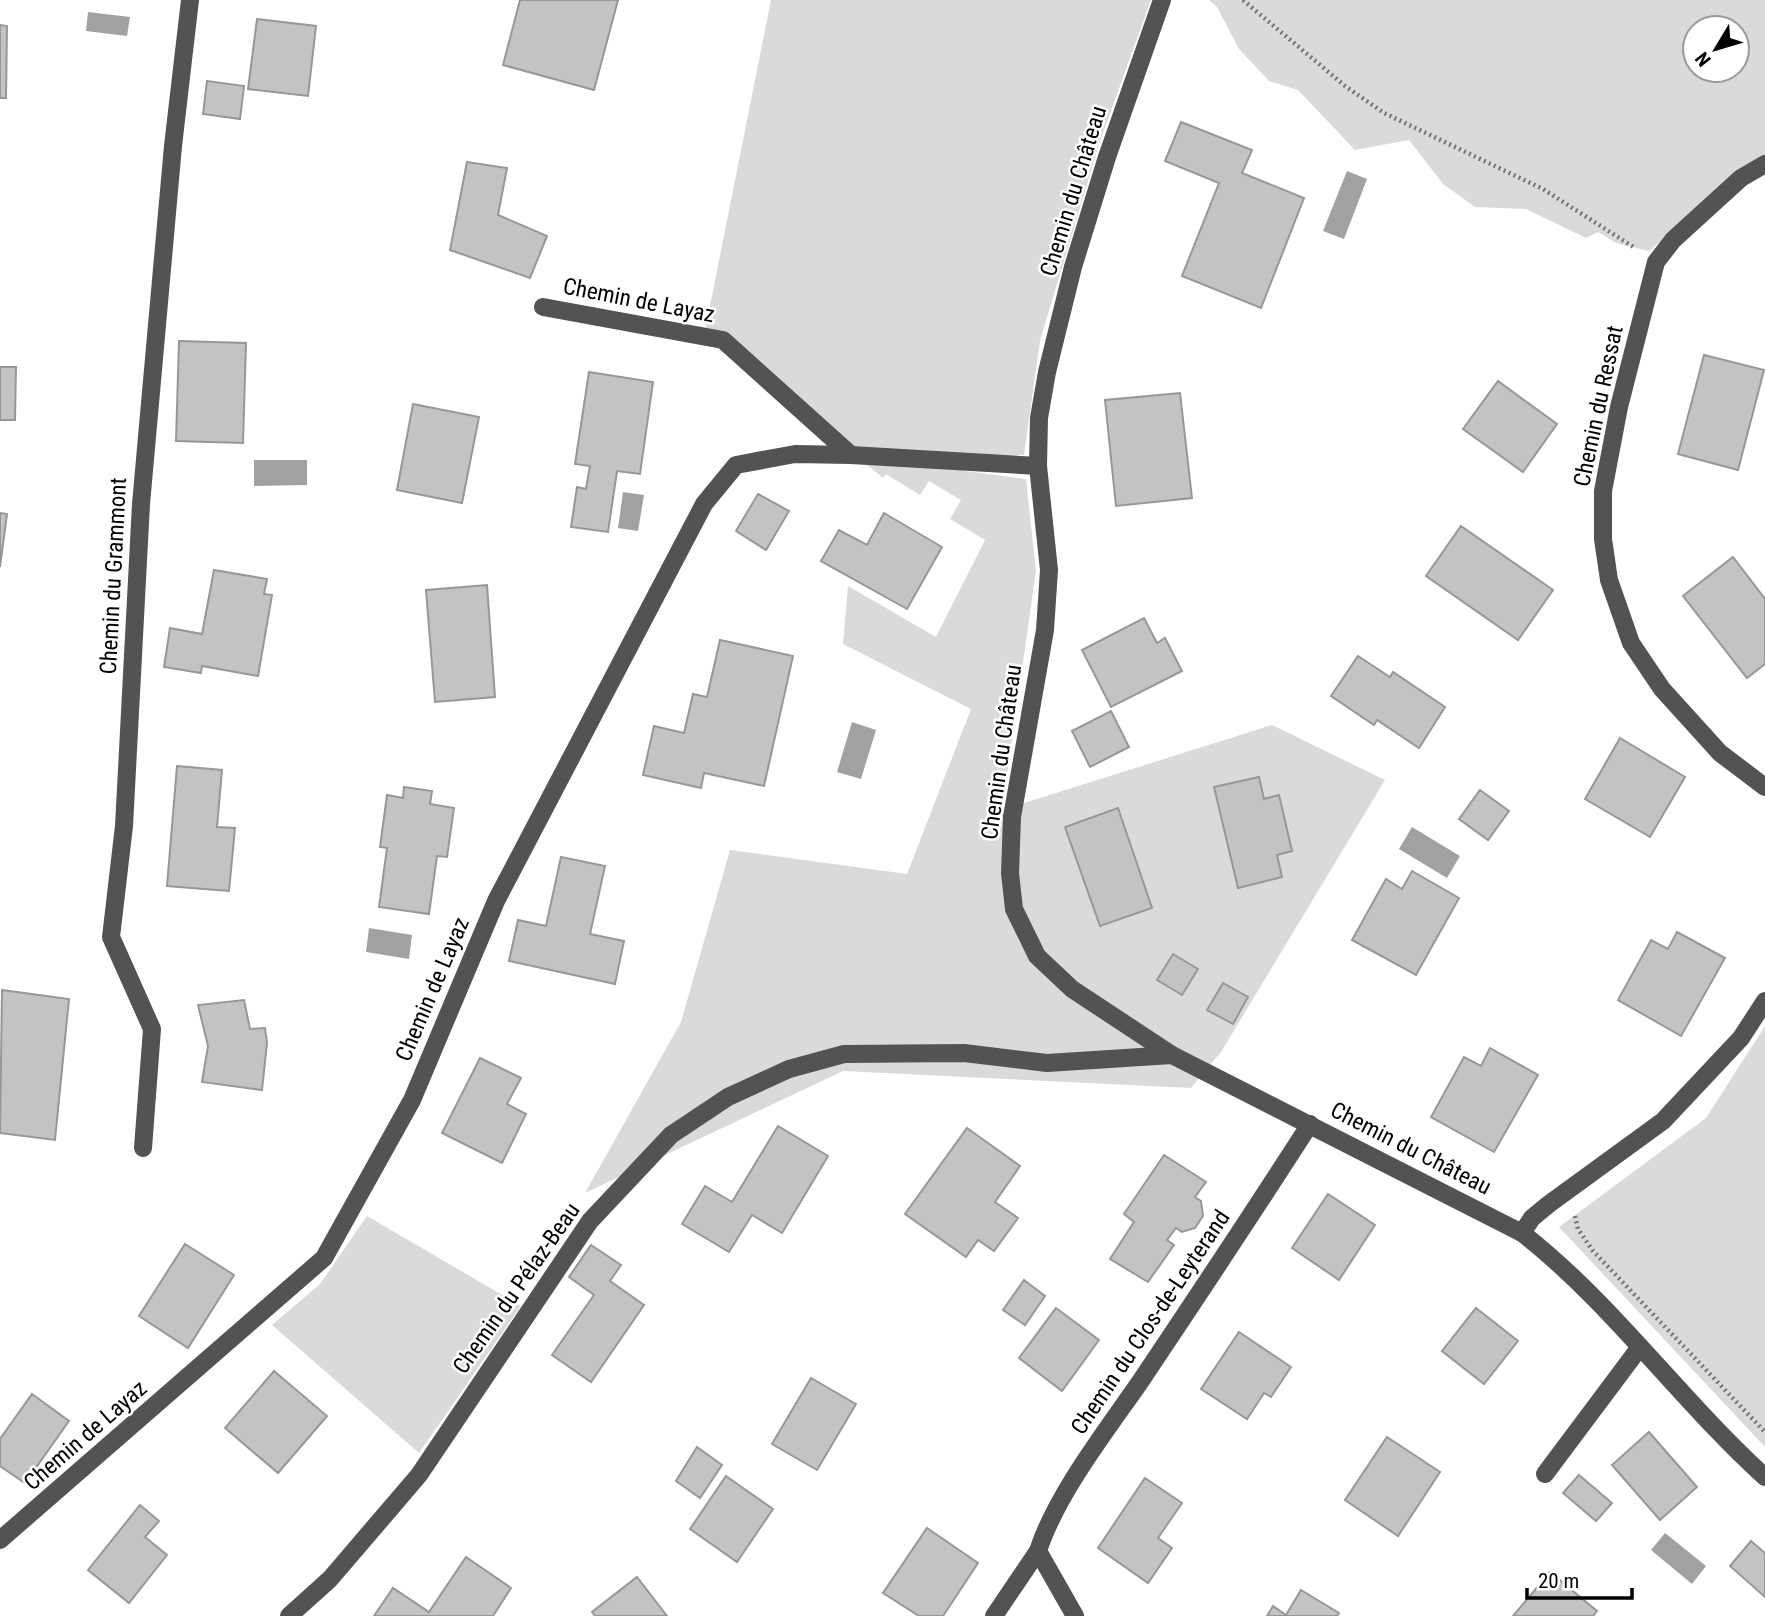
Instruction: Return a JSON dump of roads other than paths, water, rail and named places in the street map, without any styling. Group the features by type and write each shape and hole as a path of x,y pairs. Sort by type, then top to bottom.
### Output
{"street":[{"name":"Chemin du Grammont","path":"143,1148 152,1029 111,937 124,826 141,504 173,146 190,0"},
{"name":"Chemin du Château","path":"1162,0 1107,157 1073,267 1047,372 1039,418 1038,467 1049,570 1045,630 1012,817 1010,873 1014,909 1037,956 1072,989 1172,1055 1522,1233 1548,1253 1765,1477"},
{"name":"Chemin du Ressat","path":"1762,780 1720,753 1662,689 1630,643 1609,580 1603,539 1603,491 1619,407 1657,262 1673,240 1741,178 1765,164"},
{"name":"Chemin de Layaz","path":"543,306 723,341 851,455"},
{"name":"Chemin de Layaz","path":"0,1541 324,1258 412,1100 496,901 704,504 736,465 795,454 1038,467"},
{"path":"1522,1233 1532,1218 1549,1204 1663,1121 1741,1038 1765,1001"},
{"name":"Chemin du Pélaz-Beau","path":"289,1616 330,1579 419,1475 590,1221 671,1135 728,1097 789,1069 844,1054 964,1053 1046,1063 1172,1055"},
{"name":"Chemin du Clos-de-Leyterand","path":"994,1616 1038,1551 1075,1478 1310,1124"},
{"path":"1545,1474 1640,1347"},
{"path":"1038,1551 1075,1616"}]}
